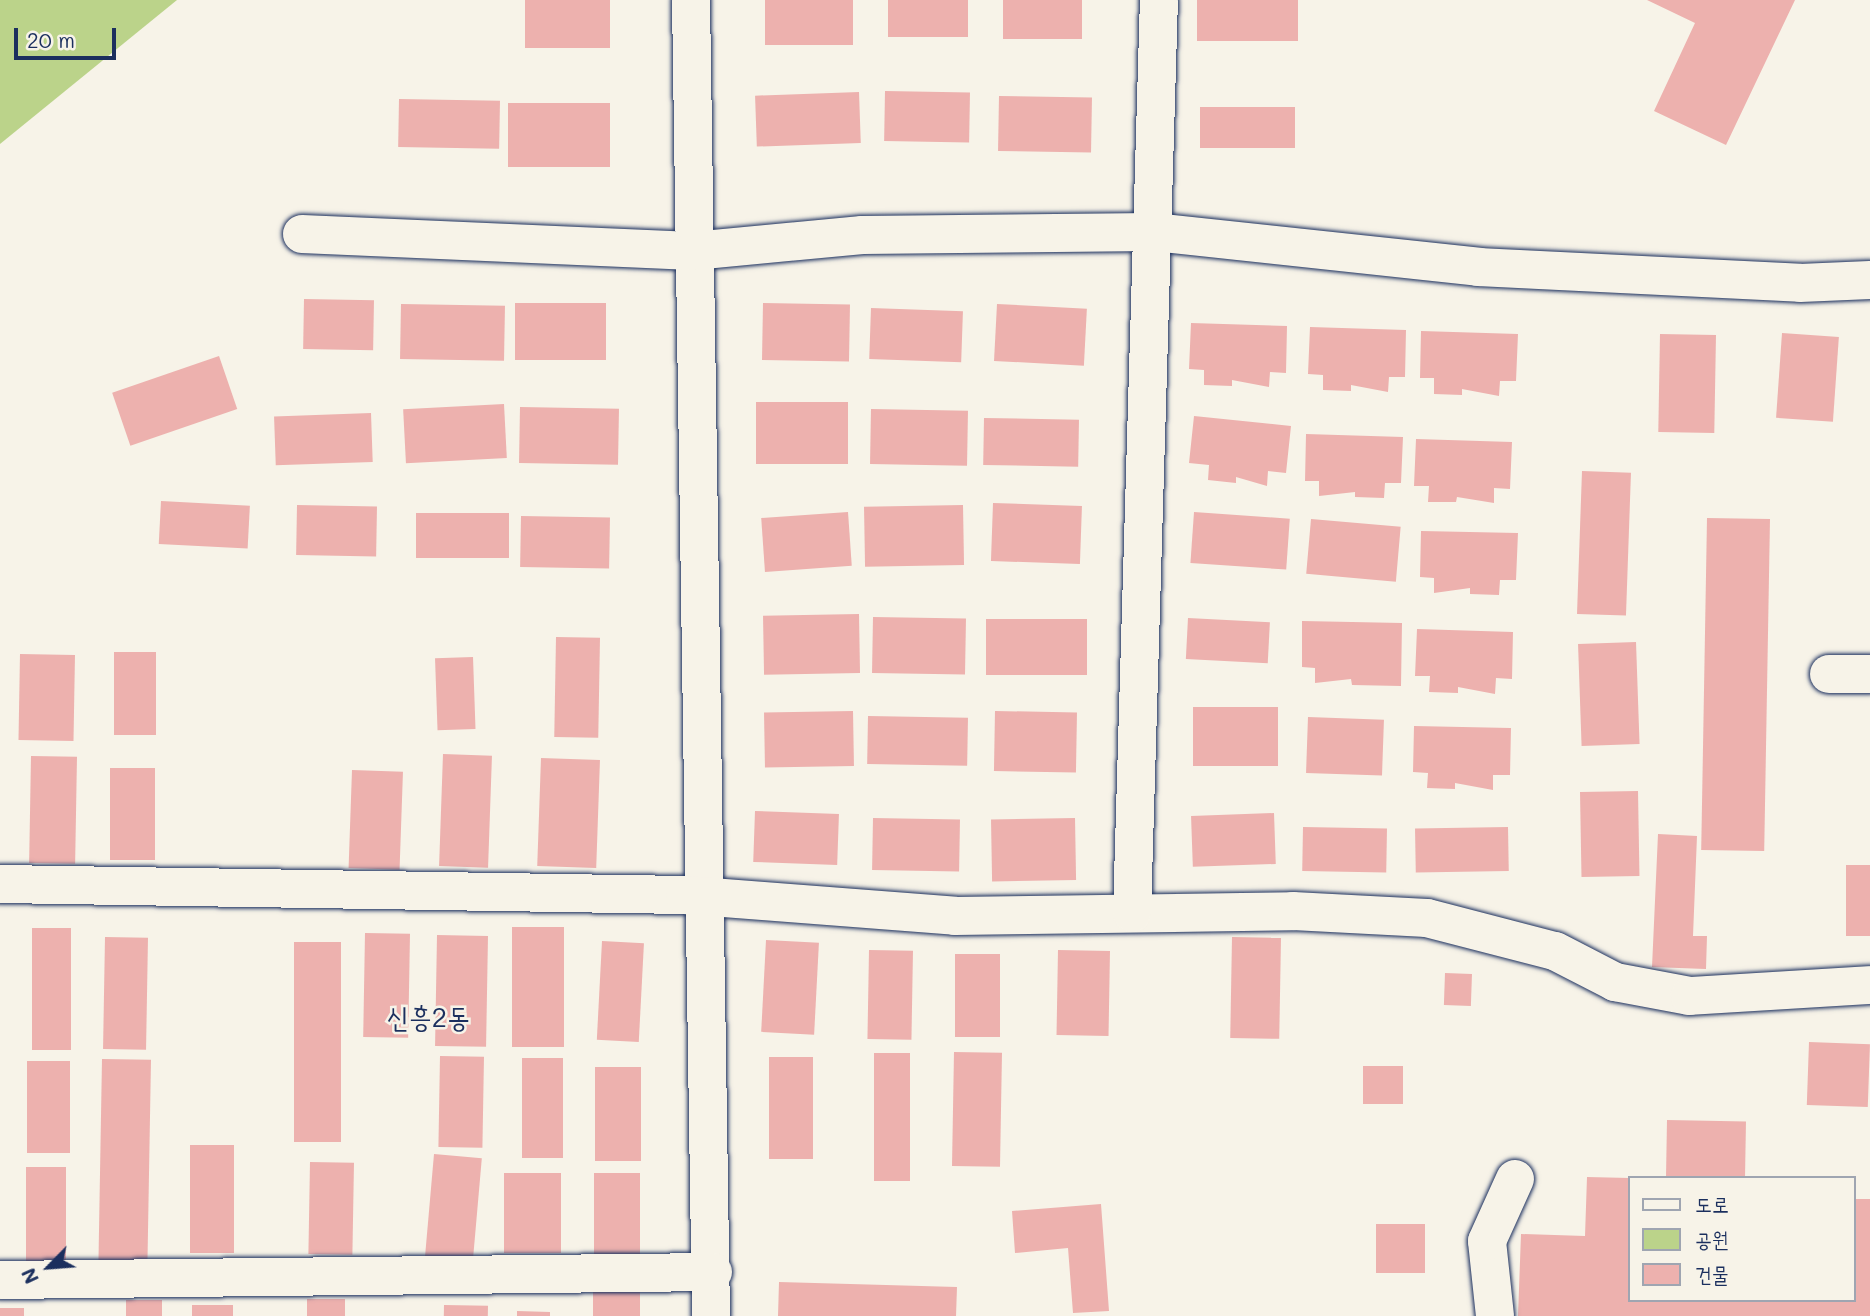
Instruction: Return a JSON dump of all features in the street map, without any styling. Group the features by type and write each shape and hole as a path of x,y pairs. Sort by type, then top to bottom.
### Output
{"street":[{"path":"691,0 704,896 713,1272 710,1316"},
{"path":"1132,913 1159,0"},
{"path":"302,234 693,251 862,235 1153,232 1478,267 1800,283 1870,280"},
{"path":"1829,674 1870,674"},
{"path":"0,884 704,896 955,916 1293,911 1427,918 1555,951 1615,982 1690,996 1870,985"},
{"path":"1495,1316 1487,1241 1515,1179"},
{"path":"0,1280 713,1272"}],"green space":[{"path":"0,0 177,0 0,144"}],"building":[{"path":"525,0 610,0 610,48 525,48"},
{"path":"765,0 853,0 853,45 765,45"},
{"path":"888,0 968,0 968,37 888,37"},
{"path":"1003,0 1082,0 1082,39 1003,39"},
{"path":"1197,0 1298,0 1298,41 1197,41"},
{"path":"1647,0 1795,0 1726,145 1654,111 1695,23"},
{"path":"885,91 970,92 969,142 884,141"},
{"path":"859,92 861,143 757,147 755,96"},
{"path":"999,96 1092,98 1091,153 998,151"},
{"path":"399,99 500,101 499,149 398,147"},
{"path":"508,103 610,103 610,167 508,167"},
{"path":"1200,107 1295,107 1295,148 1200,148"},
{"path":"304,299 374,300 373,350 303,349"},
{"path":"515,303 606,303 606,360 515,360"},
{"path":"763,303 850,305 849,362 762,360"},
{"path":"401,304 505,306 504,361 400,359"},
{"path":"997,304 1087,309 1084,366 994,361"},
{"path":"871,308 963,311 961,362 869,359"},
{"path":"1191,323 1287,326 1286,373 1270,372 1269,387 1232,380 1232,386 1204,385 1204,370 1189,369"},
{"path":"1310,327 1406,330 1405,377 1389,377 1388,392 1351,385 1351,391 1323,390 1323,375 1308,374"},
{"path":"1421,331 1518,334 1516,381 1500,381 1499,396 1462,389 1462,395 1434,394 1434,378 1420,378"},
{"path":"1782,333 1839,337 1833,422 1776,418"},
{"path":"1660,334 1716,335 1714,433 1658,432"},
{"path":"219,356 237,409 130,446 112,393"},
{"path":"756,402 848,402 848,464 756,464"},
{"path":"504,404 507,458 406,463 403,409"},
{"path":"520,407 619,409 618,465 519,463"},
{"path":"871,409 968,411 967,466 870,464"},
{"path":"371,413 373,462 276,465 274,416"},
{"path":"1194,416 1291,426 1286,473 1268,471 1267,486 1236,477 1236,483 1208,480 1209,465 1189,463"},
{"path":"984,418 1079,420 1078,467 983,465"},
{"path":"1306,434 1403,437 1401,483 1385,483 1384,498 1355,497 1355,492 1319,496 1319,481 1305,481"},
{"path":"1416,439 1512,442 1510,489 1494,488 1494,503 1457,497 1456,502 1428,502 1429,486 1414,486"},
{"path":"1582,471 1631,473 1626,616 1577,614"},
{"path":"161,501 250,506 248,549 159,544"},
{"path":"993,503 1082,506 1080,564 991,561"},
{"path":"297,505 377,506 376,556 296,555"},
{"path":"963,505 964,565 865,567 864,507"},
{"path":"848,512 852,566 765,572 761,518"},
{"path":"1194,512 1290,519 1286,570 1190,563"},
{"path":"416,513 509,513 509,558 416,558"},
{"path":"521,516 610,518 609,569 520,567"},
{"path":"1707,518 1770,519 1764,851 1701,850"},
{"path":"1311,519 1401,527 1396,582 1306,574"},
{"path":"1421,531 1518,533 1516,580 1500,580 1499,595 1470,594 1470,588 1434,593 1434,578 1420,577"},
{"path":"859,614 860,673 764,675 763,616"},
{"path":"873,617 966,619 965,675 872,673"},
{"path":"1188,618 1270,622 1268,663 1186,659"},
{"path":"986,619 1087,619 1087,675 986,675"},
{"path":"1302,621 1402,623 1401,686 1352,685 1351,679 1315,683 1315,668 1302,667"},
{"path":"1417,629 1513,632 1512,679 1496,678 1495,694 1458,687 1458,693 1429,692 1430,676 1415,676"},
{"path":"556,637 600,638 598,738 554,737"},
{"path":"1636,642 1640,744 1582,746 1578,644"},
{"path":"114,652 156,652 156,735 114,735"},
{"path":"20,654 75,655 73,741 18,740"},
{"path":"473,657 476,729 438,730 435,658"},
{"path":"1193,707 1278,707 1278,766 1193,766"},
{"path":"853,711 854,766 765,768 764,713"},
{"path":"995,711 1077,712 1076,772 994,771"},
{"path":"868,716 968,718 967,766 867,764"},
{"path":"1308,717 1384,720 1382,776 1306,773"},
{"path":"1414,726 1511,728 1510,775 1493,775 1493,790 1455,783 1455,789 1427,788 1428,773 1413,772"},
{"path":"443,754 492,756 488,868 439,866"},
{"path":"31,756 77,757 75,864 29,863"},
{"path":"541,758 600,760 596,868 537,866"},
{"path":"110,768 155,768 155,860 110,860"},
{"path":"352,770 403,772 400,870 349,868"},
{"path":"1638,791 1639,876 1581,877 1580,792"},
{"path":"755,811 839,814 837,865 753,862"},
{"path":"1274,813 1276,864 1193,867 1191,816"},
{"path":"873,818 960,820 959,872 872,870"},
{"path":"1075,818 1076,880 992,881 991,819"},
{"path":"1303,827 1387,828 1386,872 1302,871"},
{"path":"1508,827 1509,871 1416,873 1415,829"},
{"path":"1658,834 1697,836 1693,936 1707,936 1706,969 1652,967"},
{"path":"1846,865 1870,865 1870,936 1846,936"},
{"path":"512,927 564,927 564,1047 512,1047"},
{"path":"32,928 71,928 71,1050 32,1050"},
{"path":"365,933 410,934 408,1038 363,1037"},
{"path":"437,935 488,936 486,1047 435,1046"},
{"path":"105,937 148,938 146,1050 103,1049"},
{"path":"1232,937 1281,938 1279,1039 1230,1038"},
{"path":"766,940 819,943 814,1035 761,1032"},
{"path":"602,941 644,943 639,1042 597,1040"},
{"path":"294,942 341,942 341,1142 294,1142"},
{"path":"869,950 913,951 911,1040 867,1039"},
{"path":"1058,950 1110,951 1109,1036 1057,1035"},
{"path":"955,954 1000,954 1000,1037 955,1037"},
{"path":"1445,973 1472,974 1471,1006 1444,1005"},
{"path":"1809,1042 1870,1044 1868,1107 1807,1105"},
{"path":"954,1052 1002,1053 1000,1167 952,1166"},
{"path":"874,1053 910,1053 910,1181 874,1181"},
{"path":"440,1056 484,1057 482,1148 438,1147"},
{"path":"769,1057 813,1057 813,1159 769,1159"},
{"path":"522,1058 563,1058 563,1158 522,1158"},
{"path":"102,1059 151,1060 147,1267 98,1266"},
{"path":"27,1061 70,1061 70,1153 27,1153"},
{"path":"1363,1066 1403,1066 1403,1104 1363,1104"},
{"path":"595,1067 641,1067 641,1161 595,1161"},
{"path":"1667,1120 1746,1121 1745,1176 1666,1176"},
{"path":"190,1145 234,1145 234,1253 190,1253"},
{"path":"434,1154 482,1158 472,1265 425,1261"},
{"path":"310,1162 354,1163 352,1255 308,1254"},
{"path":"26,1167 66,1167 66,1268 26,1268"},
{"path":"504,1173 561,1173 561,1253 504,1253"},
{"path":"594,1173 640,1173 640,1258 594,1258"},
{"path":"1587,1177 1629,1178 1629,1302 1856,1302 1856,1199 1870,1199 1870,1316 1518,1316 1521,1234 1585,1236"},
{"path":"1101,1204 1109,1311 1073,1313 1068,1248 1015,1253 1012,1211"},
{"path":"1376,1224 1425,1224 1425,1273 1376,1273"},
{"path":"779,1282 957,1287 956,1316 778,1316"},
{"path":"593,1292 640,1292 640,1316 593,1316"},
{"path":"307,1299 345,1299 345,1316 307,1316"},
{"path":"126,1300 162,1300 162,1316 126,1316"},
{"path":"192,1305 233,1305 233,1316 192,1316"},
{"path":"444,1305 488,1306 488,1316 444,1316"},
{"path":"0,1308 24,1308 24,1316 0,1316"},
{"path":"517,1311 550,1312 550,1316 517,1316"}],"district":[{"name":"신흥2동","path":"428,1016"}]}
